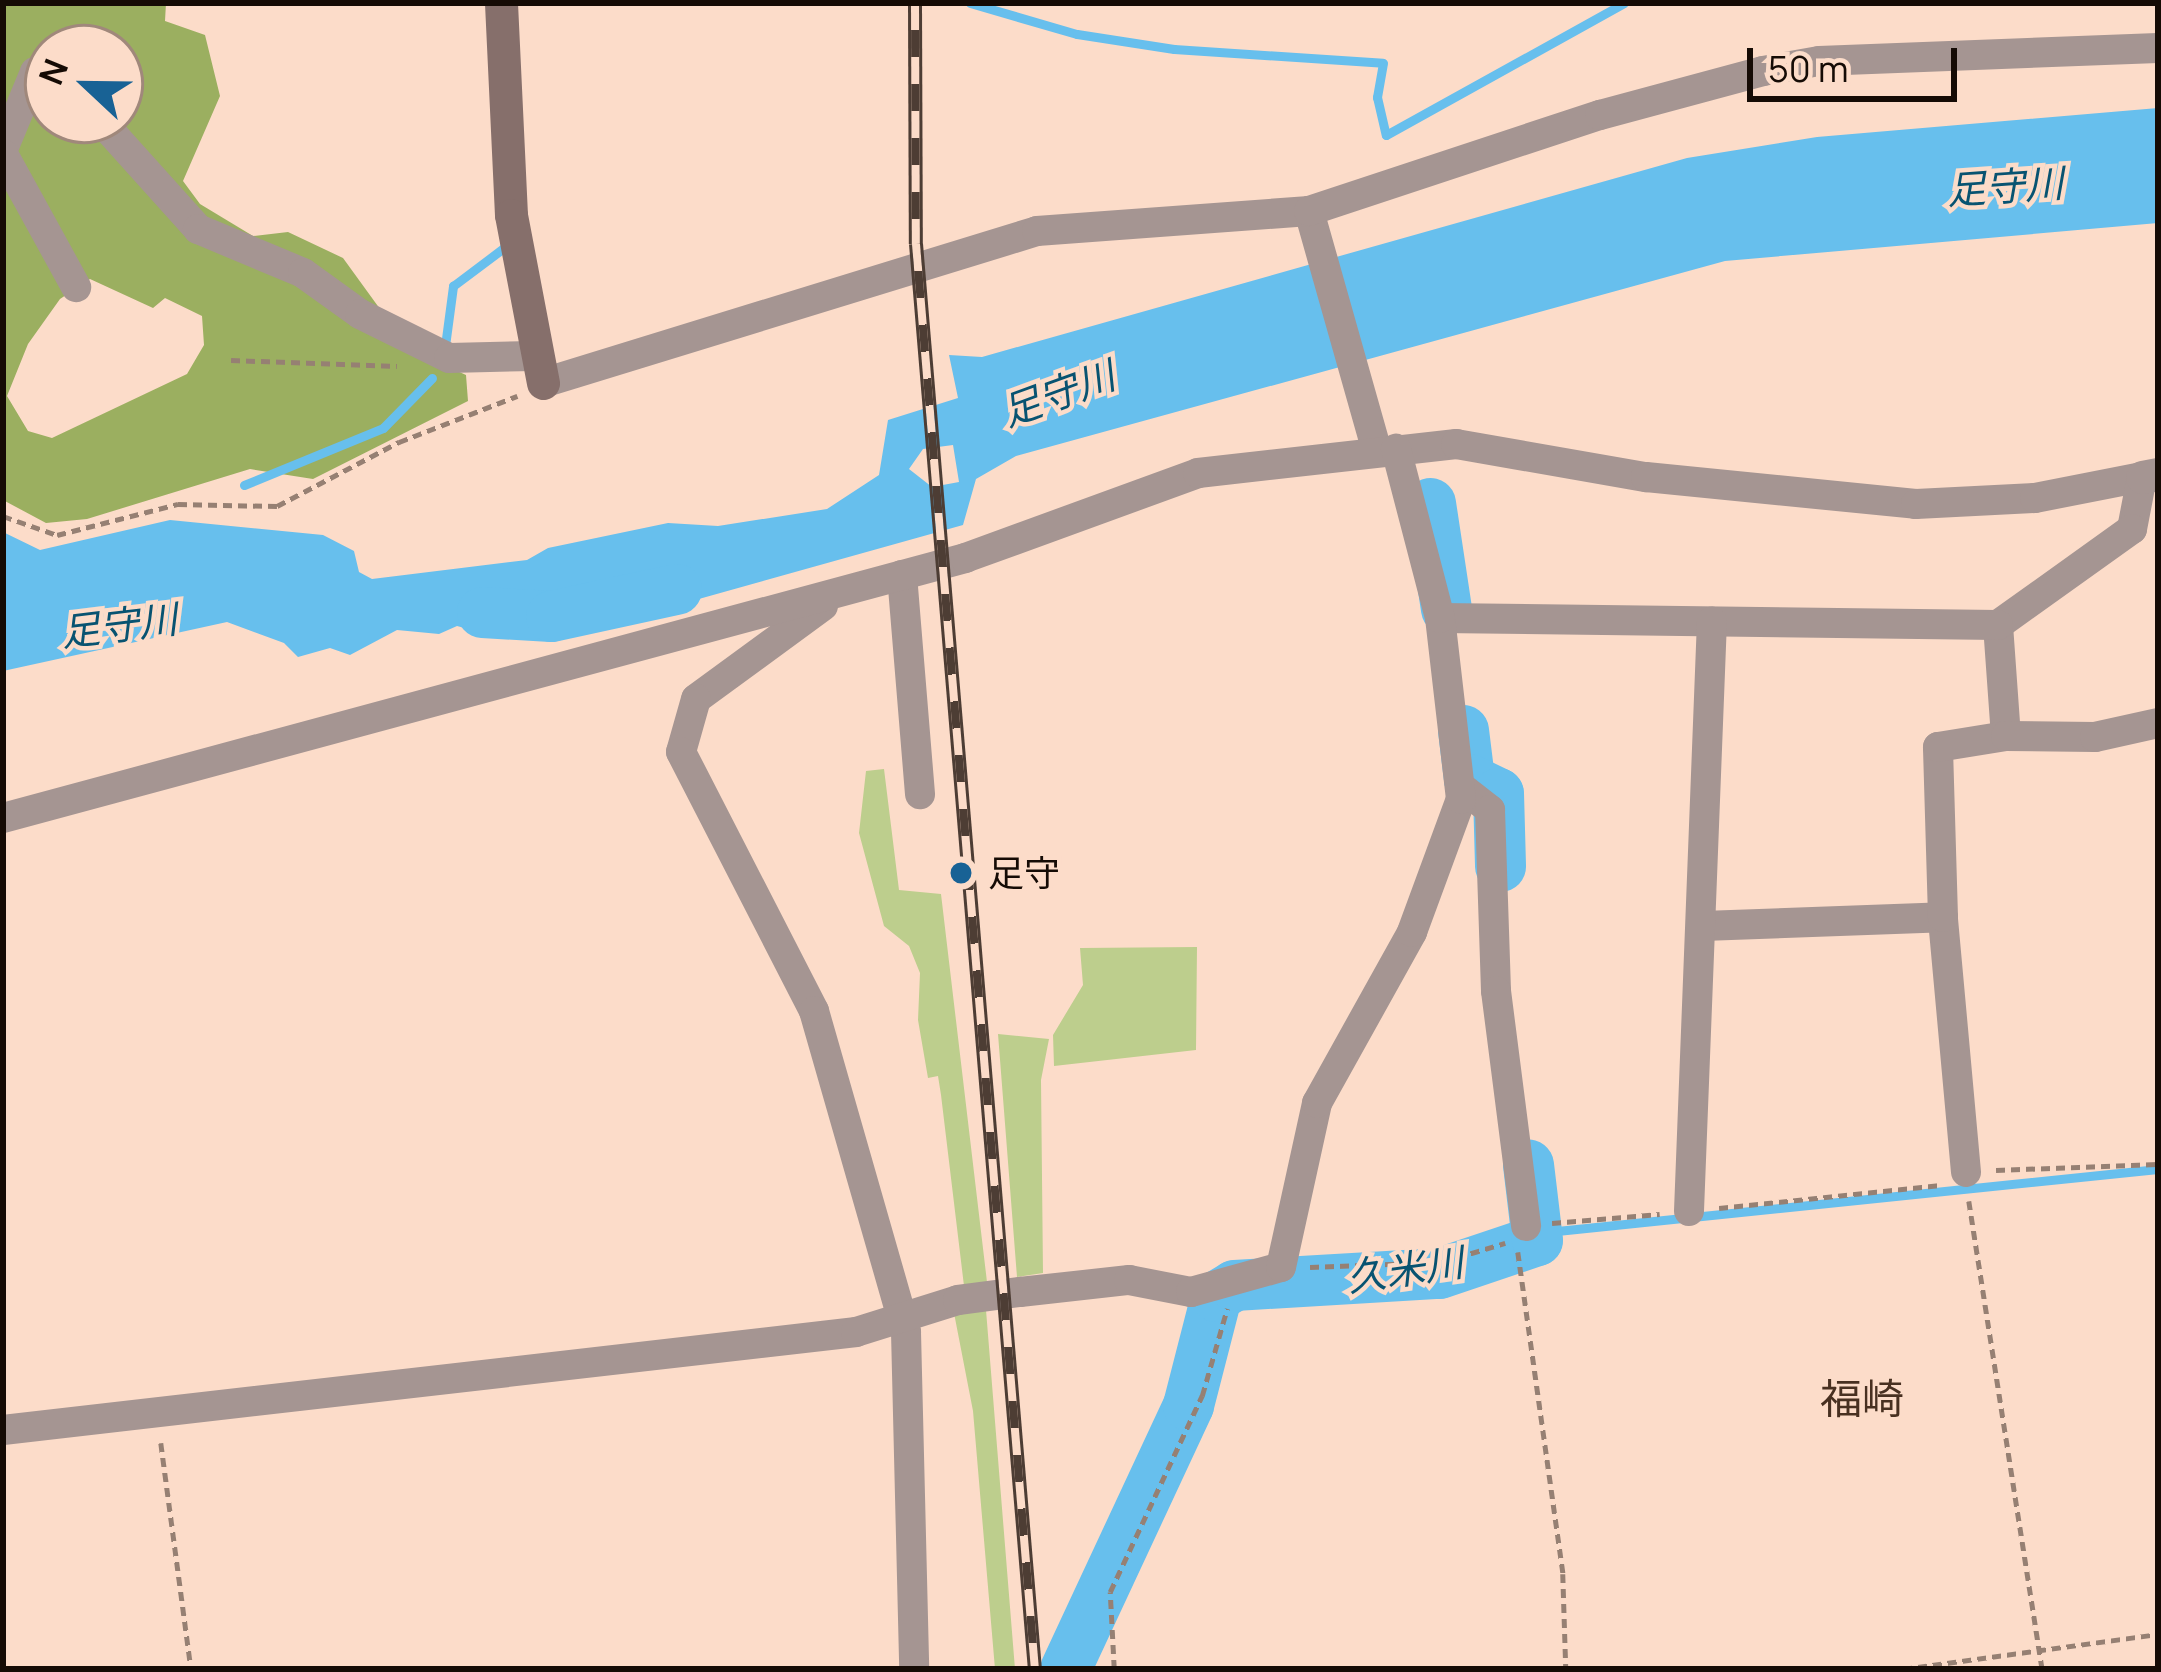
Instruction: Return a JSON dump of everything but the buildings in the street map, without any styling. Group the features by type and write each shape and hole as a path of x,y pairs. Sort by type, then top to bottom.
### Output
{"main road":[{"path":"501,3 511,215 538,369"}],"street":[{"path":"122,144 198,229 303,273 360,314 449,358 538,369 1036,231 1311,217 1600,115 1763,71 1819,61 2158,48"},
{"path":"24,100 3,152 76,287"},
{"path":"3,1430 156,1410 393,1390 856,1332 958,1300 1130,1280 1191,1292 1281,1268 1317,1102 1412,932 1461,787 1439,618 1311,217"},
{"path":"3,818 839,594 1198,472 1380,441 1488,444 1646,477 1916,504 2035,498 2150,476 2132,529 1998,625 1439,618"},
{"path":"902,575 920,794"},
{"path":"839,594 696,699 681,752 814,1011 901,1318 914,1669"},
{"path":"1689,1211 1694,953 1703,926 1712,621"},
{"path":"1998,625 2006,736"},
{"path":"1967,1182 1943,917 1938,747 2006,736 2095,737 2158,723"},
{"path":"1461,787 1490,809 1496,991 1529,1235"},
{"path":"1703,926 1943,917"}],"path":[{"path":"231,360 398,366"},
{"path":"3,517 57,535 178,504 277,506 538,369"},
{"path":"1281,1268 1442,1262 1529,1235 1689,1211 2158,1164"},
{"path":"1967,1182 2042,1669"},
{"path":"1529,1235 1563,1574 1566,1669"},
{"path":"1114,1669 1110,1592 1202,1396 1228,1296"},
{"path":"156,1410 191,1669"},
{"path":"1903,1669 2158,1634"}],"green space":[{"path":"3,3 166,3 165,21 205,35 220,96 183,181 200,204 253,236 288,232 343,258 409,349 466,375 468,401 313,479 250,469 87,519 46,523 3,500","holes":["90,279 153,308 165,298 202,316 204,345 187,374 52,438 28,431 7,396 28,344 60,299"]},
{"path":"884,769 899,890 941,894 987,1282 964,1286 938,1076 928,1078 918,1020 920,973 909,946 884,926 859,833 866,771"},
{"path":"1197,947 1196,1050 1054,1066 1053,1035 1083,985 1080,948"},
{"path":"998,1034 1049,1039 1041,1080 1043,1273 1017,1277"},
{"path":"986,1310 1015,1669 995,1669 973,1411 954,1313"}],"water":[{"path":"2158,108 2158,223 1725,261 1016,456 976,479 963,525 631,618 610,617 612,597 604,592 561,603 542,623 498,637 457,626 439,634 397,630 350,655 330,648 298,657 284,643 227,622 3,671 3,532 40,550 170,520 323,535 354,551 359,572 372,579 527,560 548,548 668,523 718,526 827,509 879,475 888,420 958,398 949,355 982,357 1687,158 1817,137","holes":["953,445 959,482 932,487 909,469 923,449"]}],"waterway":[{"path":"970,3 1077,34 1174,49 1383,63 1377,97 1386,135 1624,3"},
{"path":"445,346 453,286 505,247 504,239"},
{"path":"244,485 383,428 432,378"},
{"name":"久米川","path":"1430,503 1446,609"},
{"name":"足守川","path":"482,612 551,616 676,589"},
{"name":"久米川","path":"1463,730 1469,779 1498,793 1500,866"},
{"name":"久米川","path":"1065,1669 1188,1405 1216,1296 1234,1285 1439,1273 1537,1240 1528,1165"},
{"path":"1537,1240 1557,1231 2158,1169"}],"railway":[{"path":"915,3 916,244 1035,1669"}],"place":[{"name":"足守","path":"961,873"}],"district":[{"name":"福崎","path":"1862,1398"}]}
